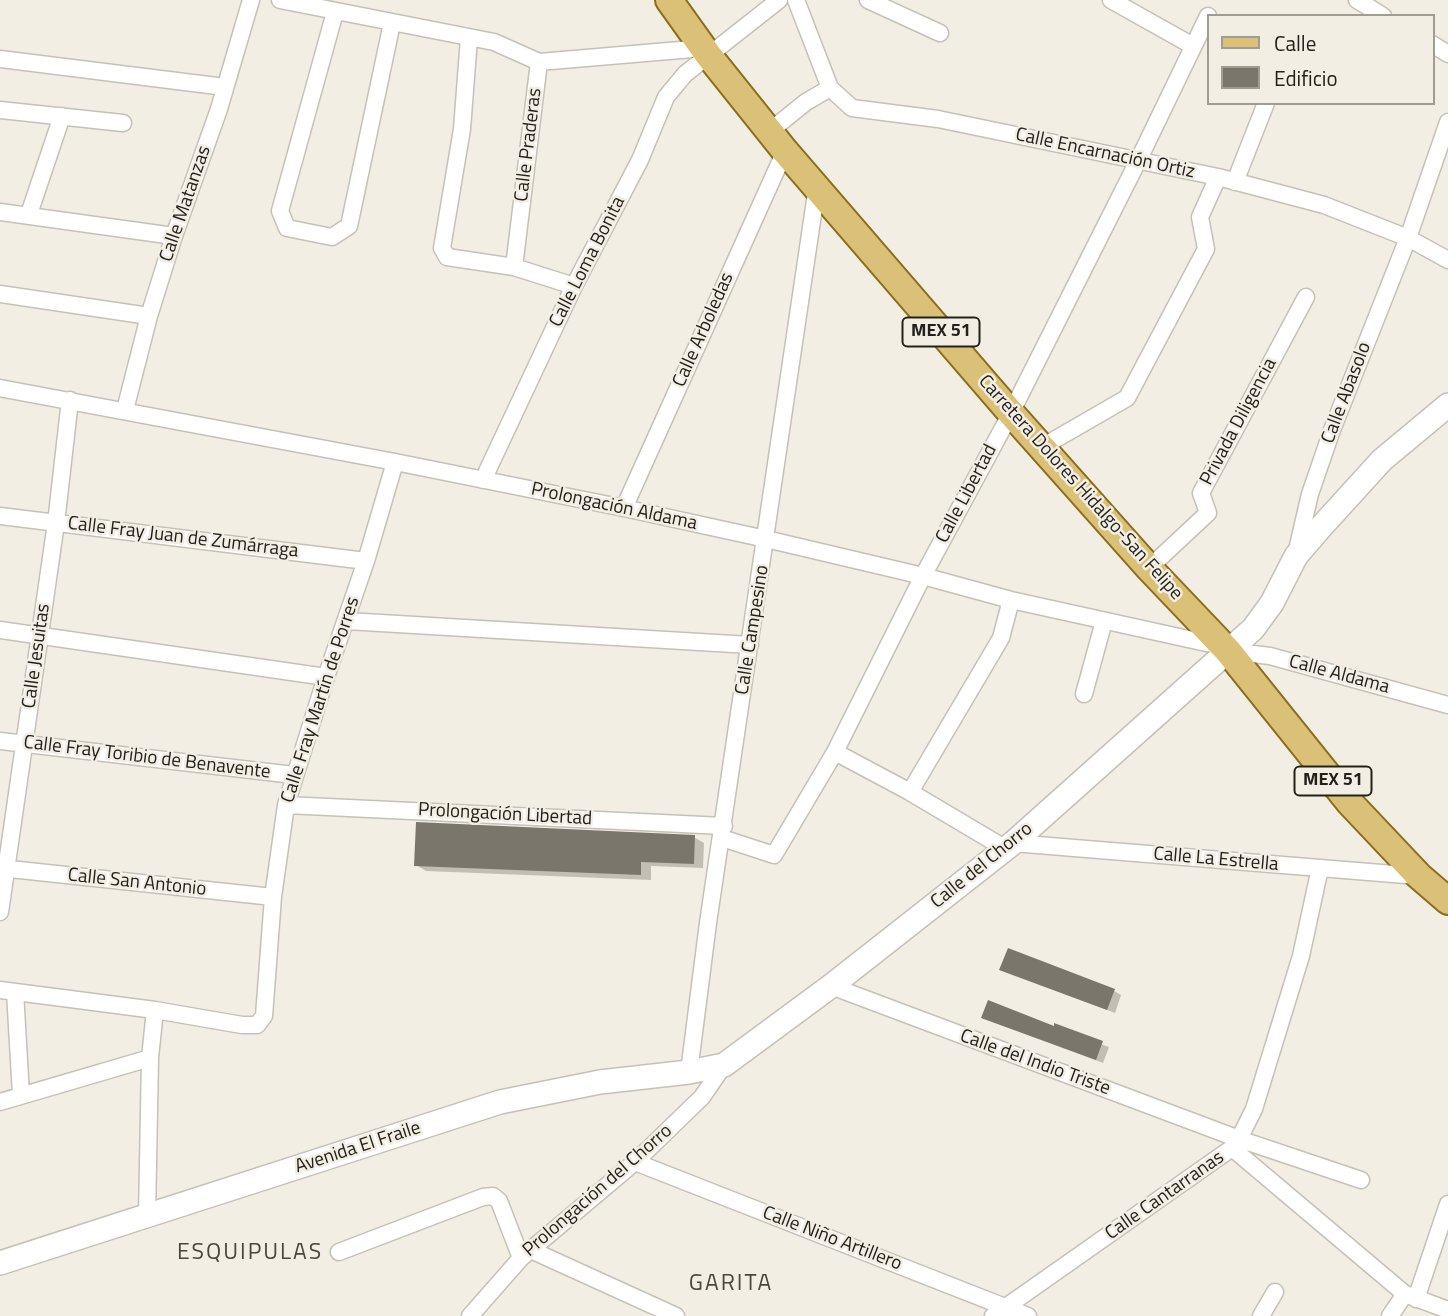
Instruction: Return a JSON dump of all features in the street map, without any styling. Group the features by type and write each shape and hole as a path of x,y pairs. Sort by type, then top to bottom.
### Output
{"main road":[{"name":"Carretera Dolores Hidalgo-San Felipe","path":"669,0 777,141 1011,413 1149,568 1226,649 1350,803 1419,876 1448,901"}],"street":[{"name":"Calle Matanzas","path":"125,410 149,316 251,0"},
{"path":"280,0 494,42 539,62"},
{"name":"Calle Loma Bonita","path":"483,480 574,286 640,160 666,97 707,52 779,0"},
{"path":"777,141 807,102 831,88 796,0"},
{"path":"868,0 940,33"},
{"path":"1111,0 1193,46"},
{"path":"1357,0 1381,14"},
{"path":"335,12 280,211 287,228 332,237 349,226 392,23"},
{"name":"Calle Libertad","path":"774,855 835,752 923,576 1011,413 1206,20"},
{"path":"469,38 462,129 442,248 447,257 514,267 574,286"},
{"name":"Calle Praderas","path":"514,267 539,62 707,52"},
{"path":"0,60 225,87"},
{"name":"Calle Encarnación Ortiz","path":"831,88 852,108 938,120 1139,159 1324,205 1408,238 1448,260"},
{"path":"1236,182 1265,105"},
{"path":"0,110 123,123"},
{"path":"29,214 62,116"},
{"name":"Calle Abasolo","path":"1226,649 1253,629 1272,603 1296,556 1310,494 1332,430 1408,238 1448,122"},
{"name":"Calle Arboledas","path":"624,508 777,141"},
{"path":"1042,447 1127,398 1206,249 1200,217 1218,177"},
{"name":"Calle Campesino","path":"689,1072 817,187"},
{"path":"0,212 174,236"},
{"path":"0,295 149,316"},
{"name":"Privada Diligencia","path":"1149,568 1208,513 1201,493 1306,297"},
{"name":"Prolongación Aldama","path":"0,388 624,508 766,539 1011,600 1226,649"},
{"name":"Calle Jesuitas","path":"0,912 3,868 40,635 70,400"},
{"path":"1296,556 1382,460 1448,405"},
{"name":"Calle Fray Martín de Porres","path":"155,1010 242,1025 257,1025 264,1016 273,897 286,805 366,561 395,462"},
{"name":"Calle Fray Juan de Zumárraga","path":"0,516 366,561"},
{"path":"910,792 1001,638 1011,600"},
{"path":"346,621 750,645"},
{"path":"1084,694 1104,621"},
{"path":"0,630 326,677"},
{"name":"Calle Aldama","path":"1226,649 1270,656 1448,705"},
{"name":"Calle del Chorro","path":"723,1065 831,986 1009,846 1226,649"},
{"name":"Calle Fray Toribio de Benavente","path":"0,741 294,775"},
{"name":"Calle La Estrella","path":"835,752 1009,846 1419,876"},
{"name":"Prolongación Libertad","path":"286,805 723,832 774,855"},
{"name":"Calle San Antonio","path":"3,868 273,897"},
{"name":"Calle Cantarranas","path":"1000,1312 1235,1143 1254,1109 1301,956 1320,868"},
{"name":"Calle del Indio Triste","path":"831,986 1235,1143 1410,1296 1448,1310"},
{"path":"21,1095 8,991 155,1010 150,1058 147,1216"},
{"path":"0,1102 150,1058"},
{"name":"Avenida El Fraile","path":"0,1263 500,1102 600,1082 689,1072 723,1065"},
{"name":"Prolongación del Chorro","path":"470,1316 526,1254 635,1162 702,1097 723,1065"},
{"path":"1235,1143 1361,1180"},
{"name":"Calle Niño Artillero","path":"635,1162 1000,1312 1028,1316"},
{"path":"339,1252 483,1197 493,1196 499,1201 526,1254 676,1316"},
{"path":"1390,1316 1410,1296 1448,1204"},
{"path":"1261,1316 1275,1292"}],"building":[{"path":"416,822 695,835 694,864 641,862 641,875 414,866"},
{"path":"1008,948 1115,989 1107,1010 999,970"},
{"path":"988,1000 1054,1026 1054,1023 1103,1041 1096,1060 981,1018"}],"district":[{"name":"ESQUIPULAS","path":"250,1253"},
{"name":"GARITA","path":"731,1284"}]}
